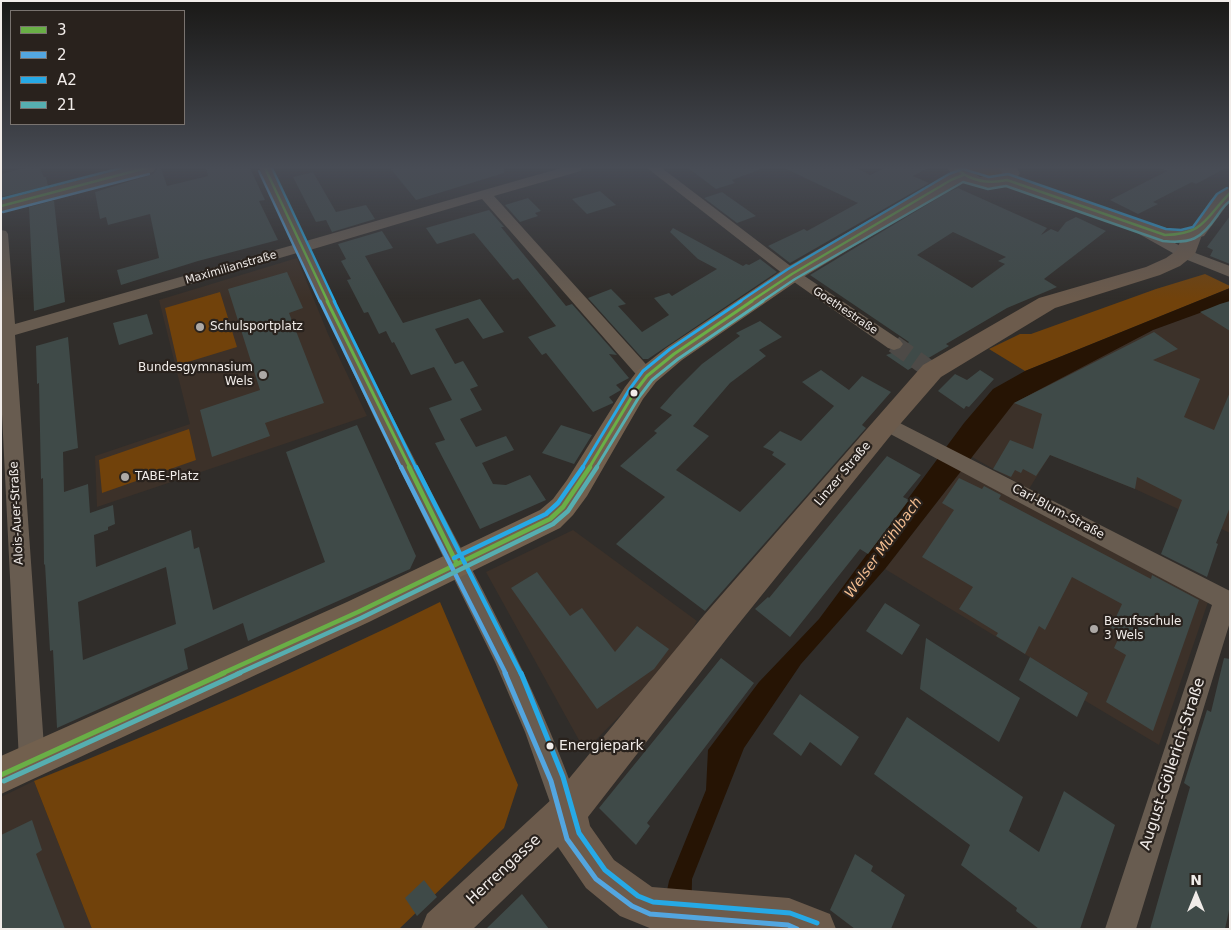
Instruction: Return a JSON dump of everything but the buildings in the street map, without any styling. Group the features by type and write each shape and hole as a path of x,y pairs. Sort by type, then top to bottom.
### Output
{"main road":[{"path":"16,768 358,612 550,519 563,507 577,488 634,393 647,376 674,354 792,274 898,211"},
{"path":"1099,211 1188,245"},
{"name":"Linzer Straße","path":"1188,245 1213,211"}],"street":[{"path":"285,211 457,564 519,685 557,779 574,836 600,874 634,901 652,908 789,919 815,929"},
{"name":"Maximilianstraße","path":"4,333 429,211"},
{"path":"501,211 647,376"},
{"name":"Goethestraße","path":"710,211 792,274 894,344"},
{"path":"1130,224 1188,245 1230,272"},
{"name":"Alois-Auer-Straße","path":"1,234 16,768"},
{"name":"Linzer Straße","path":"567,812 716,626 932,371 1047,303 1153,271 1173,262 1188,245"},
{"name":"Carl-Blum-Straße","path":"886,423 1228,601"},
{"name":"August-Göllerich-Straße","path":"1120,929 1228,601"},
{"name":"Herrengasse","path":"442,929 567,812"}],"shaded area":[{"name":"Bundesgymnasium Wels","path":"297,258 328,334 367,416 97,507 95,456 190,424 159,300"},
{"path":"1205,274 1230,286 1230,288 1025,371 989,349 1020,334 1031,334 1156,289"},
{"name":"Schulsportplatz","path":"220,292 237,347 178,365 165,308"},
{"path":"1230,301 1230,533 1135,489 1050,455 1029,489 965,453 1006,403 1153,330"},
{"name":"TABE-Platz","path":"189,429 196,460 102,493 99,460"},
{"name":"Berufsschule 3 Wels","path":"961,471 1208,602 1159,745 1084,700 1087,692 885,569"},
{"path":"573,530 697,621 670,665 585,751 486,572"},
{"path":"440,602 518,785 504,828 399,929 92,929 34,781 238,696"},
{"path":"34,781 92,929 1,929 1,797"}],"water":[{"name":"Welser Mühlbach","path":"1230,288 1230,302 1153,330 1014,403 885,569 801,664 744,748 692,879 691,929 659,929 669,881 706,790 708,750 759,682 819,619 964,423 993,389 1025,371"}],"tunnel":[{"path":"894,344 932,371"}],"transit line":[{"name":"2","path":"277,211 403,472 513,688 551,781 567,839 596,879 632,906 650,914 788,925 797,929"},
{"name":"3","path":"285,211 457,564"},
{"name":"A2","path":"292,211 415,466 525,682 563,777 579,833 605,870 638,896 653,902 790,913 817,923"},
{"name":"A2","path":"454,558 546,514 558,503 572,485 629,390 643,371 670,349 788,269 886,211"},
{"name":"3","path":"1,775 358,612 550,519 563,507 577,488 634,393 647,376 674,354 792,274 898,211"},
{"name":"21","path":"4,781 361,618 553,524 568,511 582,492 639,397 652,380 678,359 795,279 911,211"},
{"name":"21","path":"1079,211 1163,241 1174,242 1189,241 1200,236 1220,211"},
{"name":"3","path":"1097,211 1165,235 1179,235 1197,229 1204,224 1214,211"},
{"name":"A2","path":"1115,211 1166,229 1181,230 1193,227 1204,211"}],"place":[{"name":"Schulsportplatz","path":"200,327"},
{"name":"Bundesgymnasium Wels","path":"263,375"},
{"name":"TABE-Platz","path":"125,477"},
{"name":"Berufsschule 3 Wels","path":"1094,629"},
{"name":"Energiepark","path":"550,746"}]}
